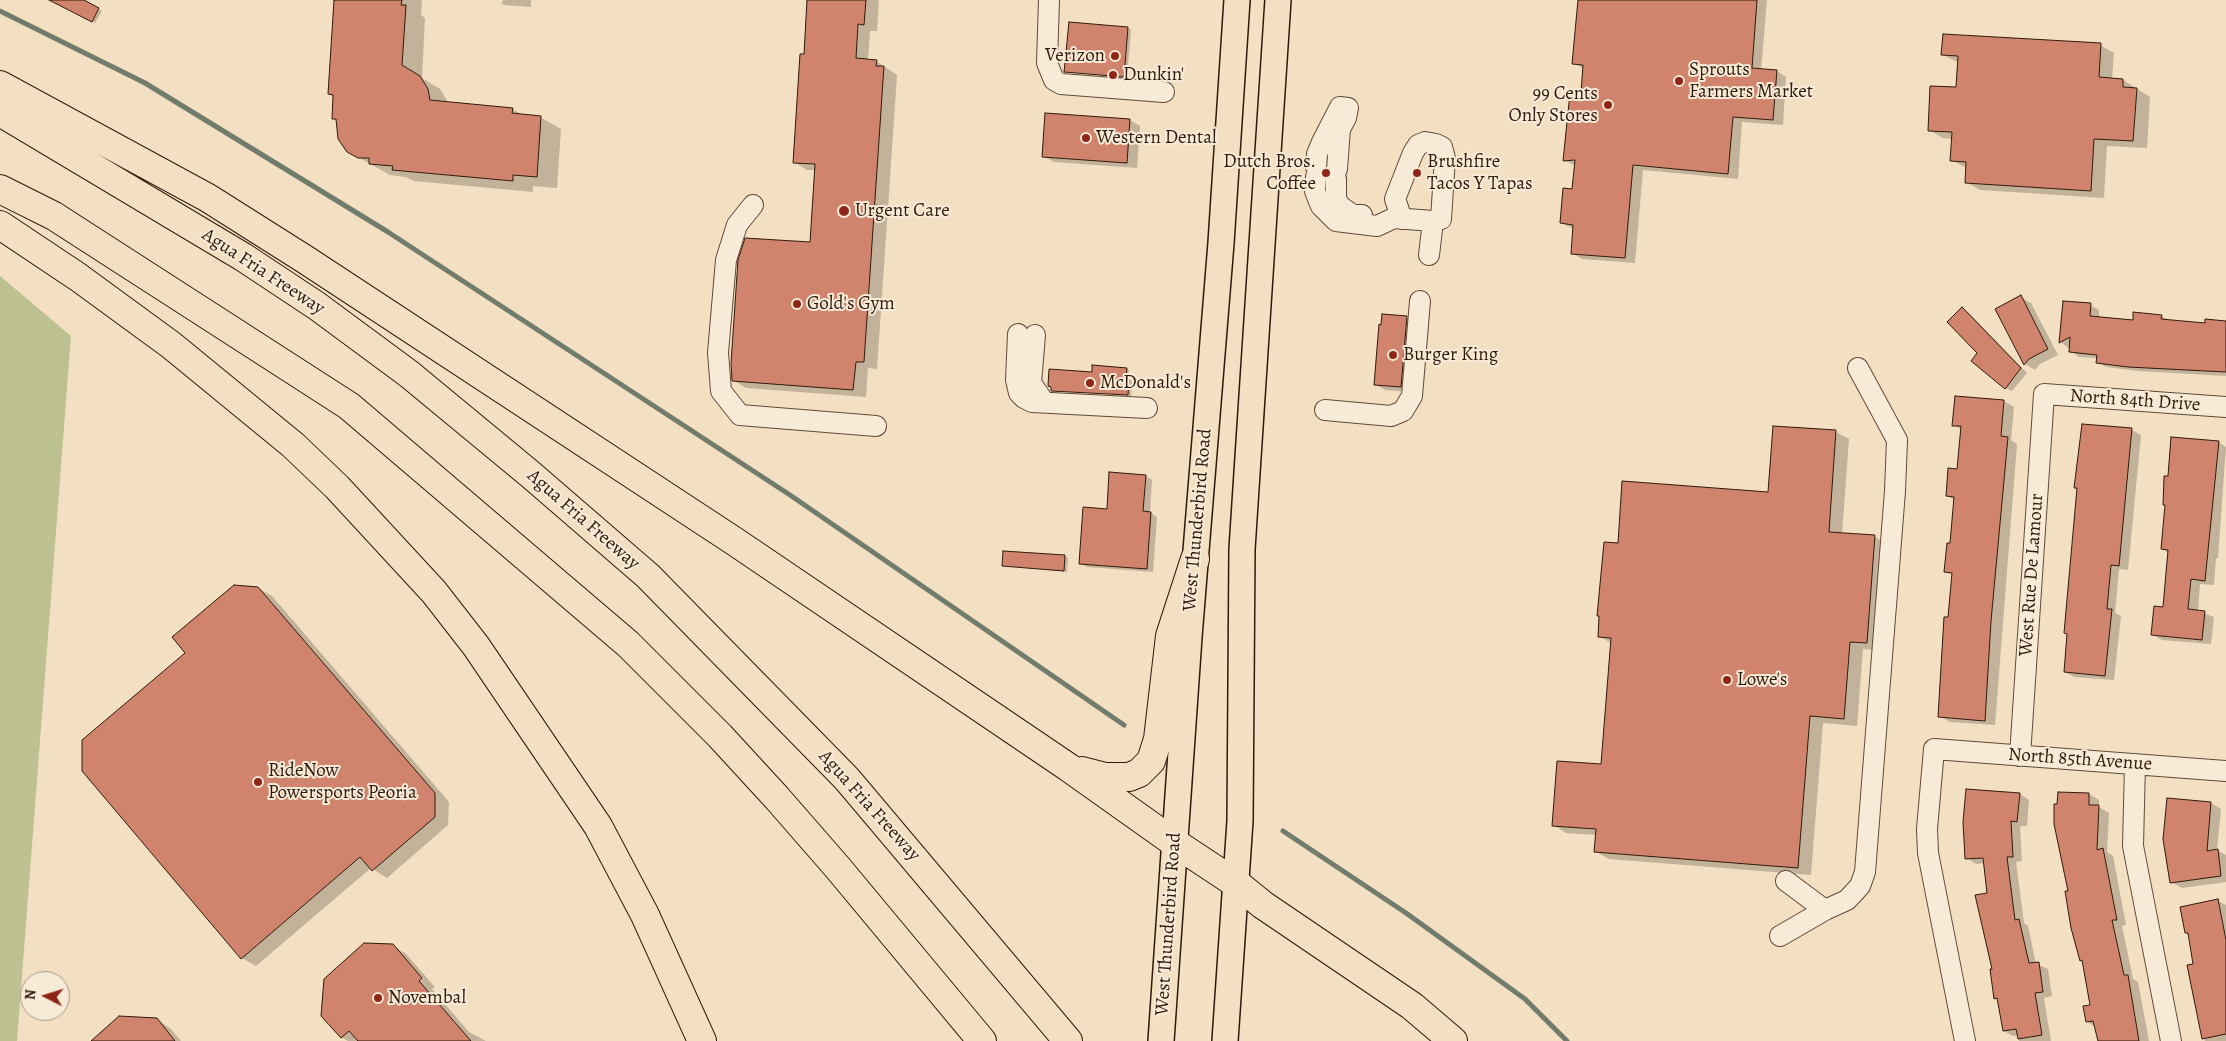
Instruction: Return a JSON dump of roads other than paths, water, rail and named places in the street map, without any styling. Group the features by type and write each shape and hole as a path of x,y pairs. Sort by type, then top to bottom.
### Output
{"highway":[{"path":"0,85 208,198 306,260 734,541 1237,884 1262,904 1412,1006 1453,1041"},
{"name":"Agua Fria Freeway","path":"0,112 243,257 317,306 409,374 530,474 648,576 793,722 846,780 921,865 1068,1041"},
{"path":"0,189 54,216 349,406 628,644 720,736 777,798 982,1041"},
{"path":"0,225 78,277 171,345 292,444 337,487 434,592 476,646 598,826 645,915 702,1041"},
{"path":"1068,767 1105,777 1129,778 1139,773 1151,761 1158,739 1170,636 1195,559"}],"main road":[{"name":"West Thunderbird Road","path":"1161,1041 1195,559 1219,268 1237,0"},
{"path":"1225,1041 1240,821 1242,549 1278,0"}],"street":[{"path":"1049,0 1047,63 1054,80 1061,84 1164,92"},
{"path":"1398,219 1377,226 1336,221 1321,206 1315,191 1317,154 1340,107 1348,108 1346,118 1340,129 1336,199 1346,212 1353,215 1398,219 1432,221 1441,219 1445,158 1442,147 1431,142 1418,146 1395,200 1398,219"},
{"path":"753,205 737,225 726,260 718,353 721,391 740,415 876,426"},
{"path":"1429,255 1432,221"},
{"path":"1325,410 1391,416 1403,411 1412,396 1420,301"},
{"path":"1027,334 1031,383 1044,402 1147,408"},
{"path":"1780,936 1825,910 1847,900 1860,886 1865,872 1896,491 1897,440 1858,368"},
{"name":"North 84th Drive","path":"2044,394 2226,407"},
{"name":"West Rue De Lamour","path":"2020,756 2044,394"},
{"name":"North 85th Avenue","path":"1965,1041 1928,853 1927,829 1934,748 2226,771"},
{"path":"2135,764 2133,846 2171,1041"},
{"path":"1786,881 1825,910"}],"waterway":[{"path":"0,11 145,83 388,232 790,495 1124,725"},
{"path":"1283,831 1406,913 1525,999 1567,1041"}],"place":[{"name":"Verizon","path":"1115,56"},
{"name":"Dunkin'","path":"1113,75"},
{"name":"Sprouts Farmers Market","path":"1679,81"},
{"name":"99 Cents Only Stores","path":"1608,105"},
{"name":"Western Dental","path":"1086,138"},
{"name":"Dutch Bros. Coffee","path":"1326,173"},
{"name":"Brushfire Tacos Y Tapas","path":"1417,173"},
{"name":"Urgent Care","path":"844,211"},
{"name":"Gold's Gym","path":"797,304"},
{"name":"Burger King","path":"1393,355"},
{"name":"McDonald's","path":"1090,383"},
{"name":"Lowe's","path":"1727,680"},
{"name":"RideNow Powersports Peoria","path":"258,782"},
{"name":"Novembal","path":"378,998"}]}
